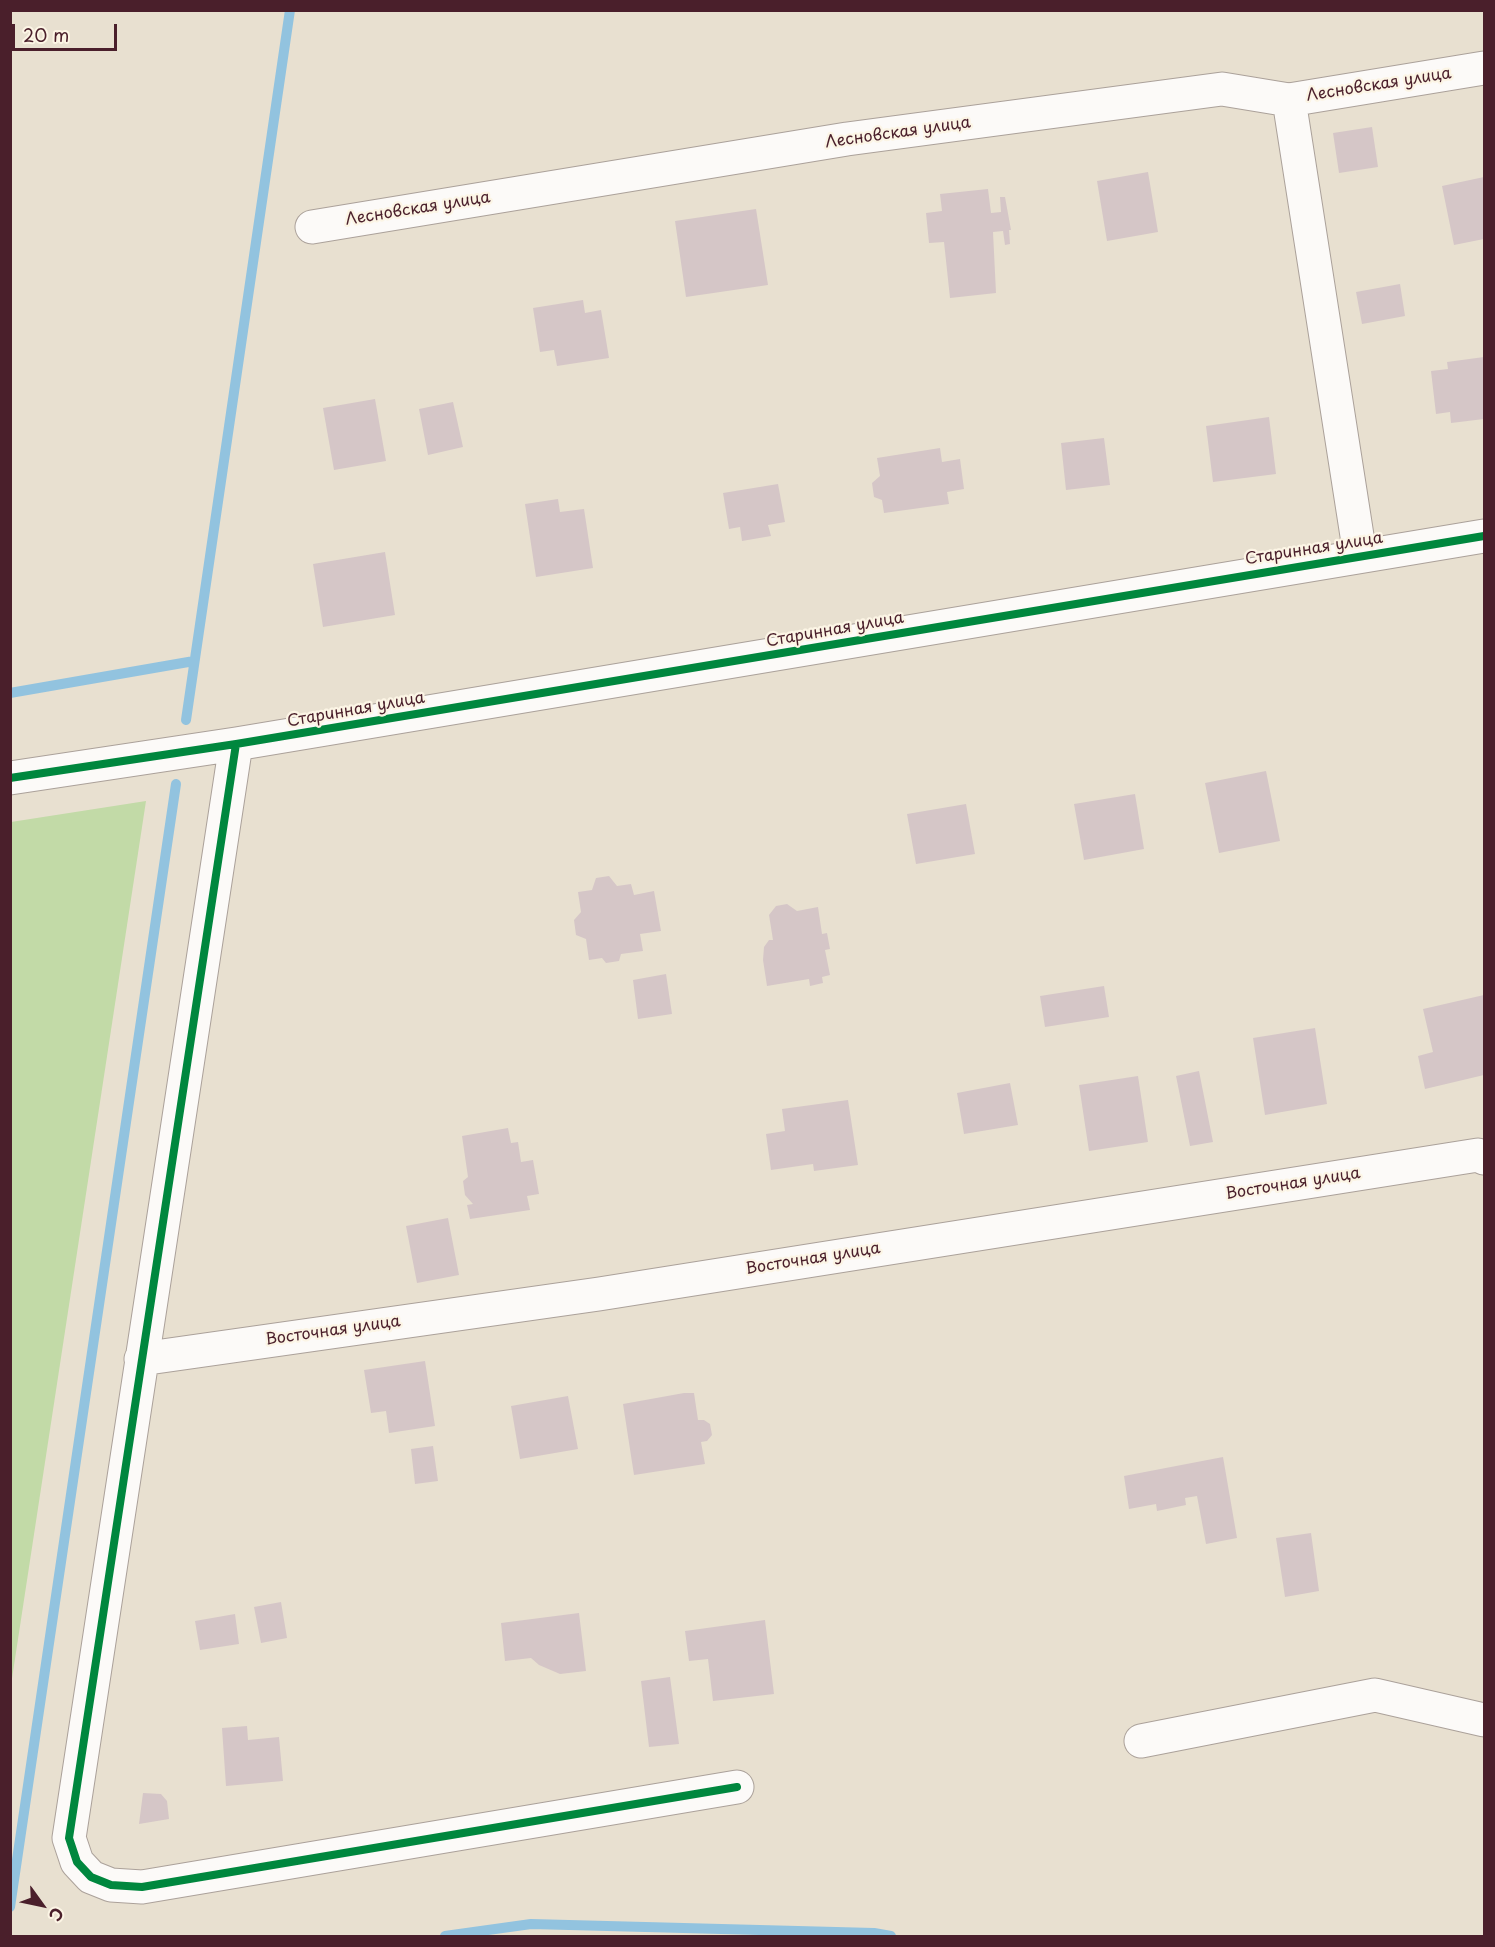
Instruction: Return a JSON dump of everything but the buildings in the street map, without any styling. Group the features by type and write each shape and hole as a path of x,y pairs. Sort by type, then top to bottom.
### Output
{"street":[{"name":"Лесновская улица","path":"312,227 847,139 1222,90 1289,100 1485,68"},
{"path":"1289,100 1360,555"},
{"name":"Старинная улица","path":"10,778 236,744 1485,536"},
{"path":"236,744 69,1838 77,1862 91,1877 111,1885 142,1887 737,1788"},
{"name":"Восточная улица","path":"141,1359 587,1295 1478,1155 1485,1158"},
{"path":"1142,1741 1375,1695 1485,1720"}],"green space":[{"path":"146,801 11,1685 11,822"}],"waterway":[{"path":"186,720 290,10"},
{"path":"10,693 194,661"},
{"path":"10,1907 176,784"},
{"path":"445,1936 531,1924 874,1933 891,1936"}],"cycle path":[{"path":"10,778 236,744 1484,536"},
{"path":"236,744 69,1838 77,1862 91,1877 111,1885 142,1887 737,1787"}]}
